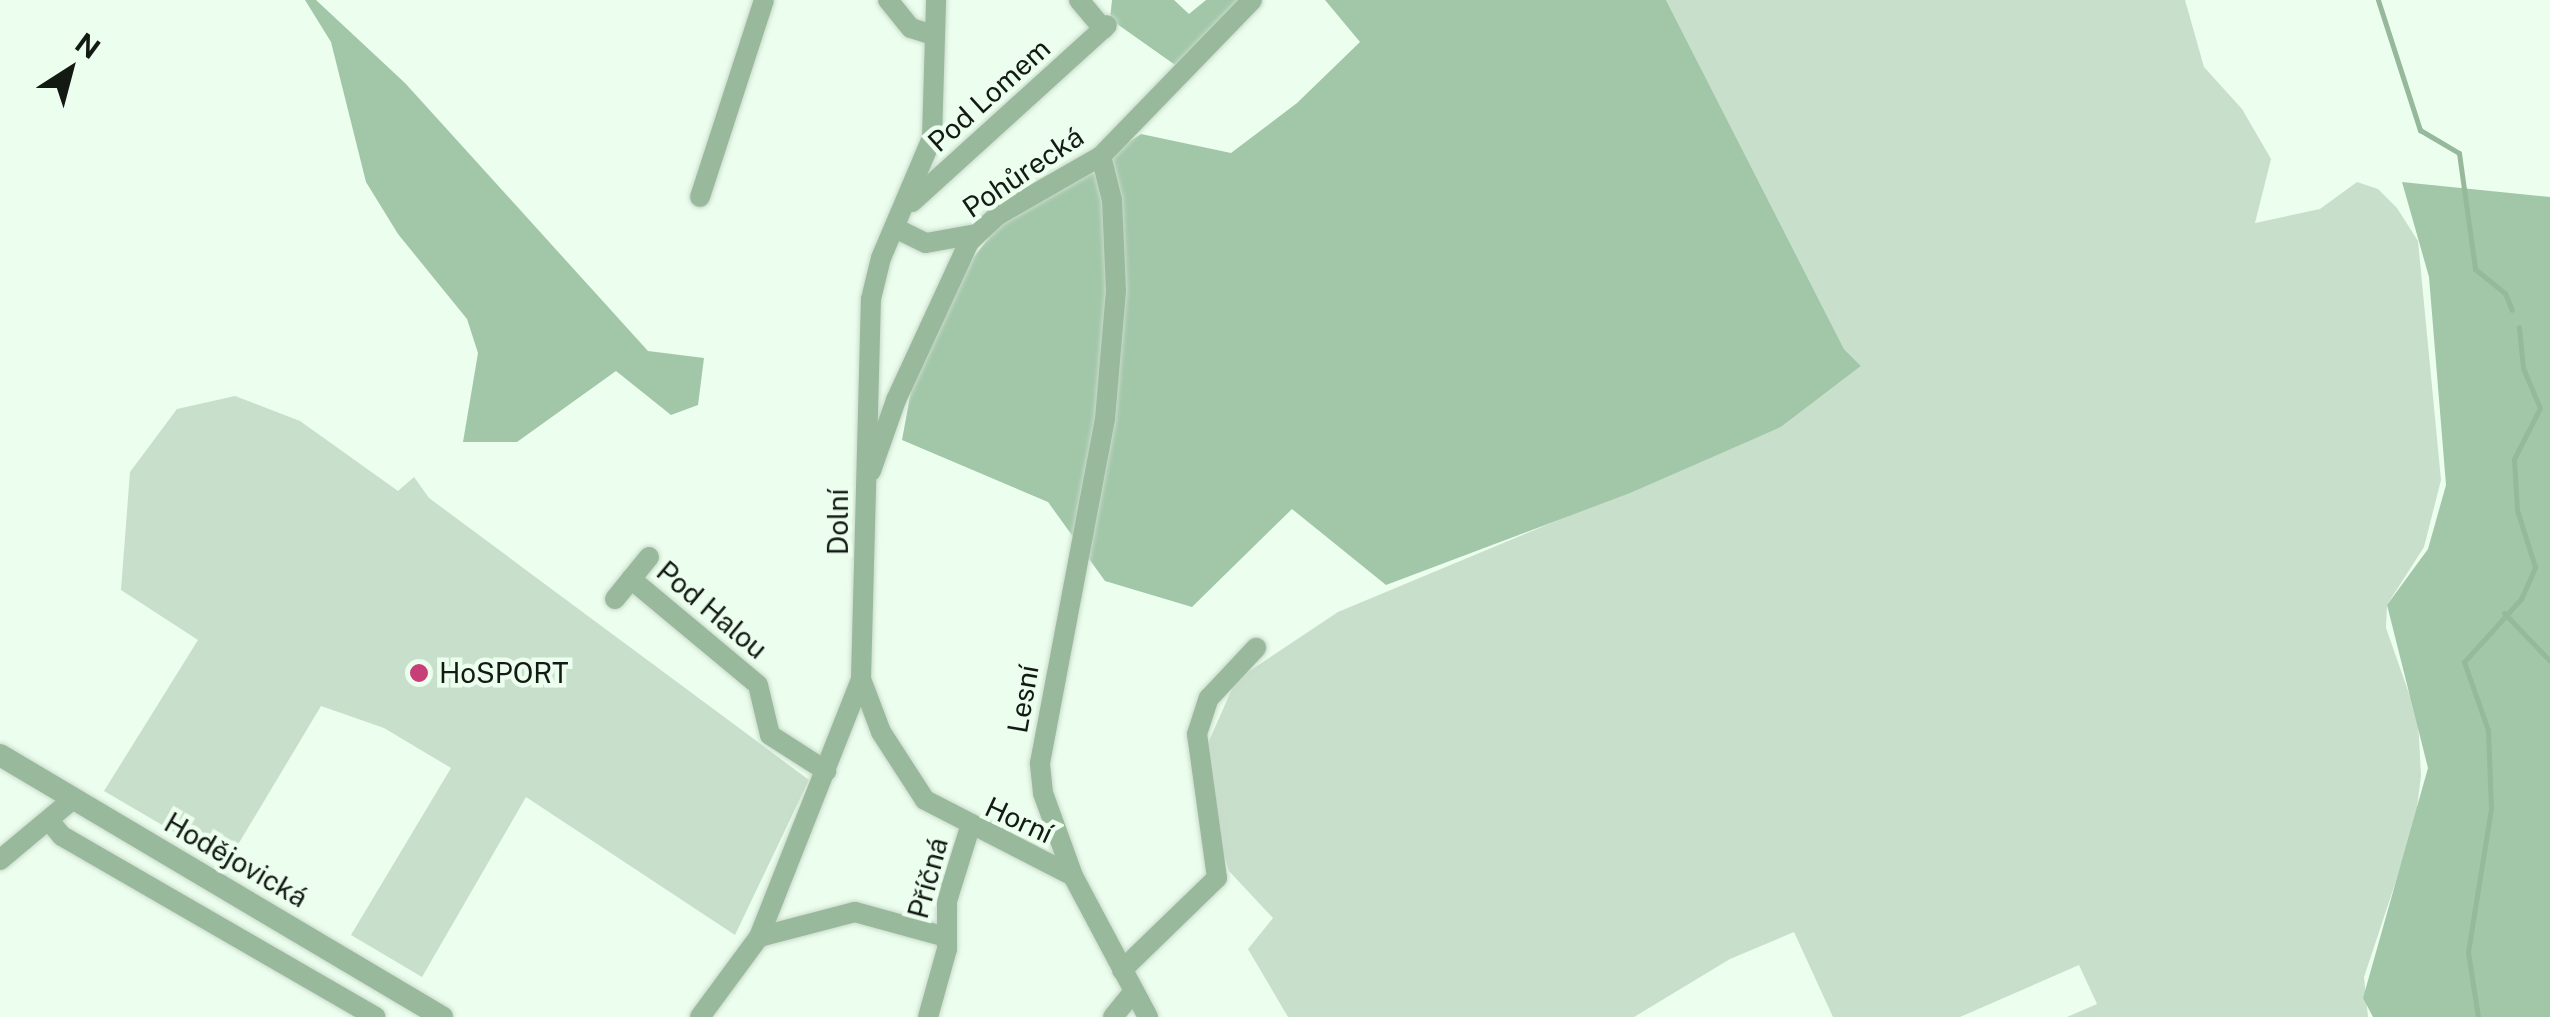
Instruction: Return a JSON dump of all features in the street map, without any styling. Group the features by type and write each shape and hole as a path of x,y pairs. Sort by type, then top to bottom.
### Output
{"street":[{"path":"700,197 764,0"},
{"path":"888,0 911,28 933,35"},
{"name":"Dolní","path":"700,1017 759,937 861,679 871,300 932,138 936,0"},
{"name":"Pod Lomem","path":"908,206 1105,27 1078,0"},
{"name":"Pohůrecká","path":"865,487 927,326 976,234 1101,156 1252,0"},
{"name":"Lesní","path":"1072,876 1043,793 1040,764 1104,419 1116,291 1112,200 1101,156"},
{"path":"895,228 926,243 976,234"},
{"path":"614,600 649,557"},
{"name":"Pod Halou","path":"631,579 758,685 770,735 826,770"},
{"path":"1122,970 1217,878 1196,734 1210,698 1256,648"},
{"name":"Horní","path":"861,679 903,772 925,800 970,828 1072,876 1148,1017"},
{"name":"Hodějovická","path":"0,756 308,938 426,1013"},
{"path":"0,860 51,823 74,800"},
{"path":"51,823 62,836 376,1017"},
{"name":"Příčná","path":"759,937 855,912 946,936 947,901 970,828"},
{"path":"928,1017 946,936"},
{"path":"285,964 308,938"},
{"path":"1112,1017 1134,991"}],"green space":[{"path":"305,0 316,0 405,83 648,351 704,358 698,405 671,415 616,371 517,442 463,442 478,353 467,319 398,234 366,182 331,42"},
{"path":"1112,0 1174,0 1189,14 1206,0 1239,0 1178,67 1110,19"},
{"path":"1325,0 1666,0 1844,349 1861,366 1781,427 1630,493 1386,585 1292,509 1192,607 1105,581 1048,502 902,440 912,385 973,258 999,225 1141,134 1231,153 1297,103 1360,42"},
{"path":"1666,0 2185,0 2204,67 2242,109 2271,159 2255,223 2320,209 2357,182 2378,189 2397,208 2418,241 2441,480 2424,547 2387,605 2386,628 2418,719 2421,776 2415,824 2364,977 2368,1017 2067,1017 2097,1004 2079,965 1960,1017 1833,1017 1794,932 1730,959 1634,1017 1288,1017 1248,949 1273,918 1229,871 1215,828 1208,743 1236,680 1338,612 1781,427 1861,366 1844,349"},
{"path":"2402,182 2550,197 2550,1017 2373,1017 2363,998 2428,768 2387,605 2428,549 2446,485 2429,277"},
{"name":"HoSPORT","path":"235,396 300,421 398,491 414,477 429,498 809,780 735,935 526,797 422,977 351,935 451,768 384,728 321,706 227,863 104,791 198,640 121,590 130,472 177,409"}],"waterway":[{"path":"2378,0 2420,130 2459,153 2475,269 2505,293 2512,310"},
{"path":"2478,1017 2468,952 2491,808 2488,730 2464,662 2521,599 2535,567 2517,510 2514,459 2540,408 2523,368 2519,327"},
{"path":"2504,613 2550,661"}],"place":[{"name":"HoSPORT","path":"419,673"}]}
